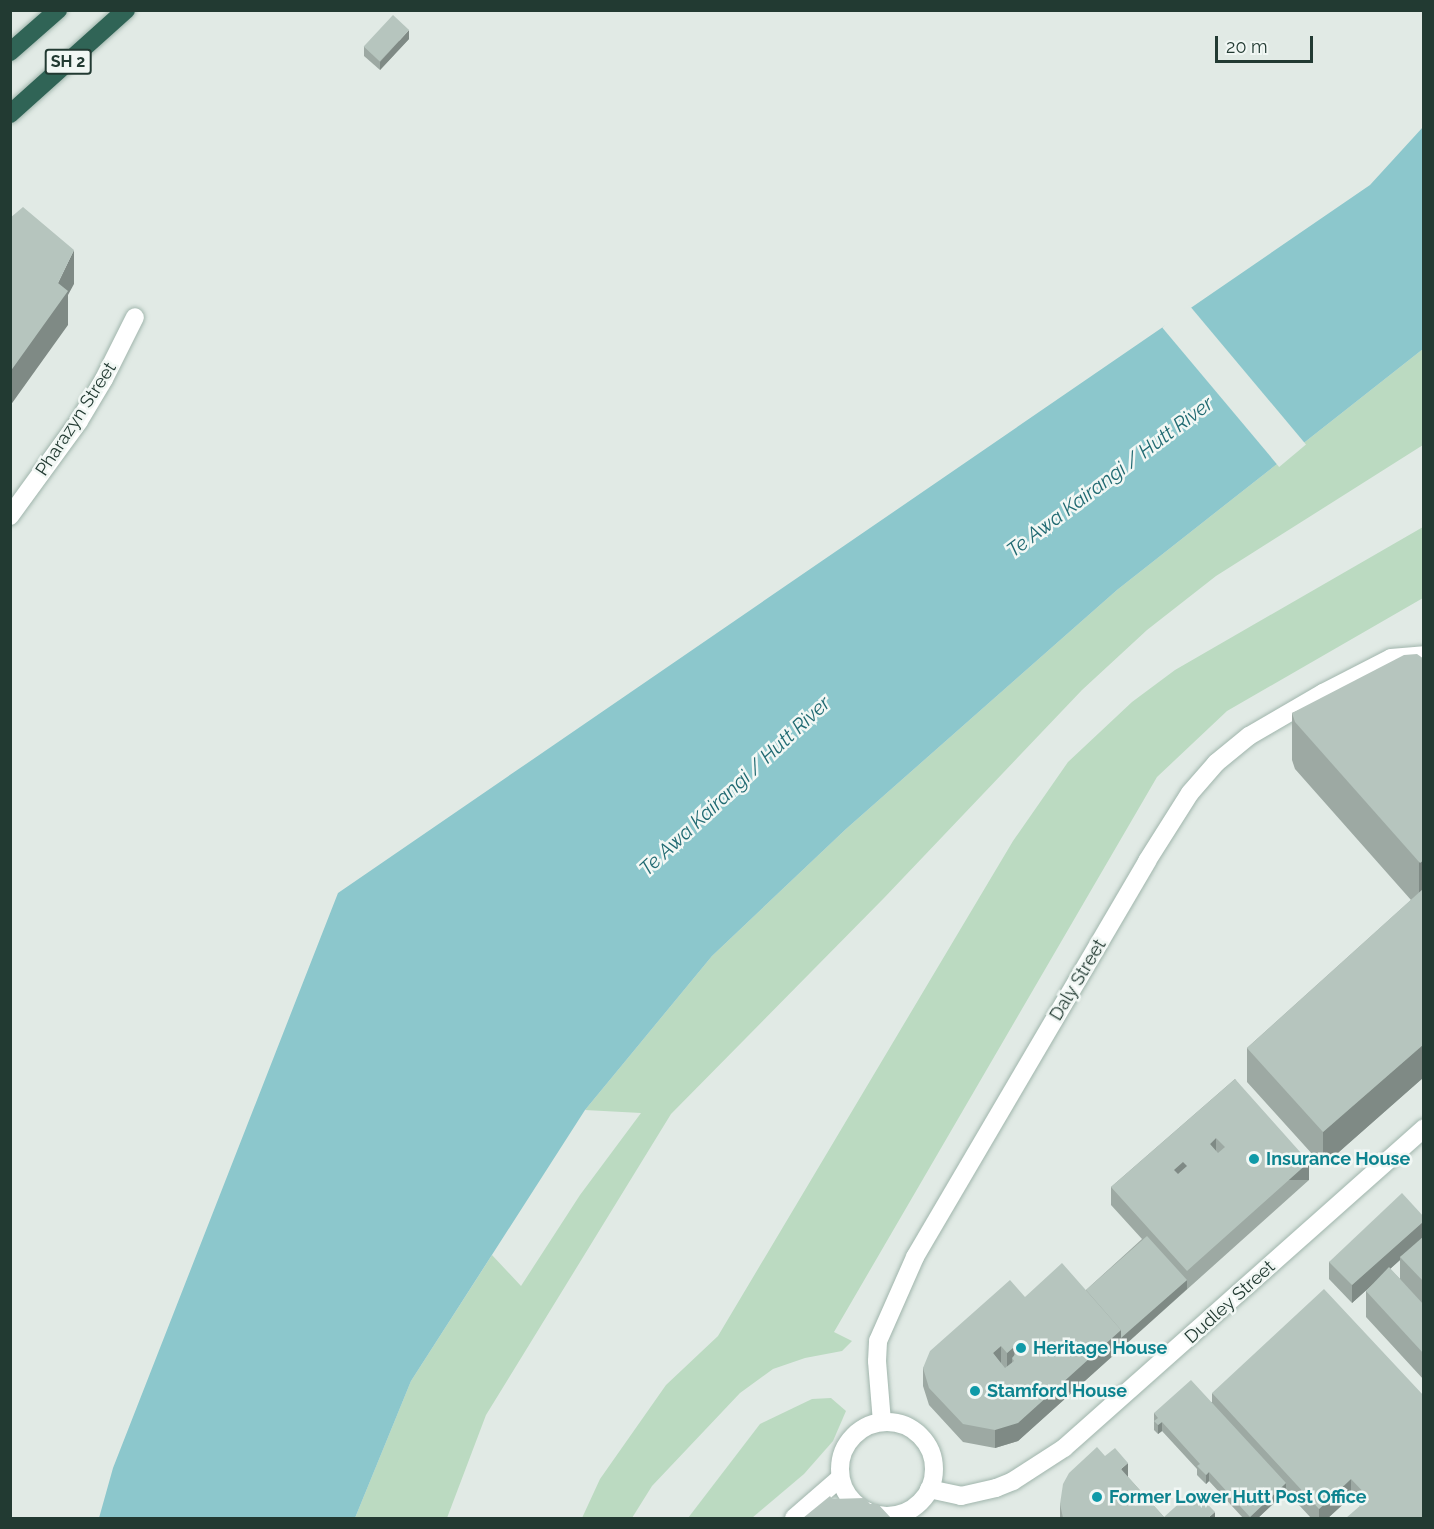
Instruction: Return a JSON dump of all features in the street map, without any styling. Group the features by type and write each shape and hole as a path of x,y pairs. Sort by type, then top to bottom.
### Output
{"highway":[{"name":"SH 2","path":"10,52 58,10"},
{"name":"SH 2","path":"10,114 126,10"}],"main road":[{"name":"Pharazyn Street","path":"10,516 79,420 104,379 135,317"},
{"name":"Daly Street","path":"882,1422 876,1361 878,1341 915,1257 1147,861 1190,793 1216,763 1249,736 1323,693 1391,658 1424,655"},
{"name":"Dudley Street","path":"929,1489 961,1496 996,1488 1013,1481 1064,1448 1424,1128"},
{"path":"882,1422 909,1428 920,1436 929,1448 933,1461 933,1476 921,1513 885,1516 870,1513 856,1505 846,1493 840,1478 842,1453 849,1441 858,1432 882,1422"},
{"path":"794,1518 840,1478"}],"green space":[{"path":"1423,349 1423,445 1216,576 1147,630 1082,690 884,898 671,1114 486,1415 447,1518 355,1518 411,1381 492,1255 521,1286 580,1195 641,1113 585,1110 712,956 846,829 1117,590"},
{"path":"1423,527 1423,598 1227,711 1157,777 834,1332 852,1341 842,1351 805,1358 773,1369 740,1393 652,1486 632,1518 582,1518 600,1479 666,1385 718,1336 1013,841 1068,762 1132,702 1175,670"},
{"path":"831,1398 846,1411 833,1441 804,1474 752,1518 688,1518 760,1424 812,1399"}],"water":[{"name":"Te Awa Kairangi / Hutt River","path":"1423,127 1423,349 1117,590 846,829 712,956 585,1110 411,1381 355,1518 99,1518 113,1468 338,893 1370,185"}],"pier":[{"path":"1189,305 1306,444 1279,467 1162,327"}],"building":[{"path":"393,15 409,30 380,61 364,46"},
{"path":"23,207 74,250 58,283 68,291 10,372 10,218"},
{"path":"1417,654 1424,659 1424,860 1420,863 1295,722 1292,713 1404,655"},
{"path":"1424,888 1424,1044 1323,1132 1247,1048"},
{"path":"1235,1079 1309,1162 1187,1271 1111,1187","holes":["1216,1138 1225,1147 1218,1153 1210,1144","1183,1162 1187,1166 1178,1174 1174,1170"]},
{"path":"1402,1193 1424,1217 1424,1221 1352,1285 1329,1262"},
{"path":"1147,1236 1187,1280 1121,1338 1121,1330 1086,1290"},
{"path":"1424,1236 1424,1282 1400,1257"},
{"path":"1062,1263 1121,1330 1018,1423 995,1430 963,1424 929,1388 923,1368 930,1351 1010,1280 1025,1297","holes":["1001,1346 1007,1353 1014,1347 1018,1351 1012,1358 1014,1361 1005,1368 993,1353"]},
{"path":"1389,1267 1424,1305 1424,1354 1366,1291"},
{"path":"1324,1289 1424,1396 1424,1518 1346,1518 1369,1498 1351,1479 1319,1509 1212,1393"},
{"path":"1191,1380 1286,1483 1250,1517 1209,1472 1206,1475 1197,1466 1200,1464 1162,1422 1158,1425 1154,1421 1158,1418 1154,1413"},
{"path":"1097,1447 1105,1456 1115,1448 1128,1463 1121,1469 1164,1517 1194,1490 1215,1512 1208,1518 1063,1518 1060,1504 1063,1484 1069,1473"},
{"path":"830,1496 832,1499 865,1498 870,1504 878,1504 891,1518 803,1518"}],"place":[{"name":"Insurance House","path":"1254,1159"},
{"name":"Heritage House","path":"1021,1348"},
{"name":"Stamford House","path":"975,1391"},
{"name":"Former Lower Hutt Post Office","path":"1097,1497"}]}
